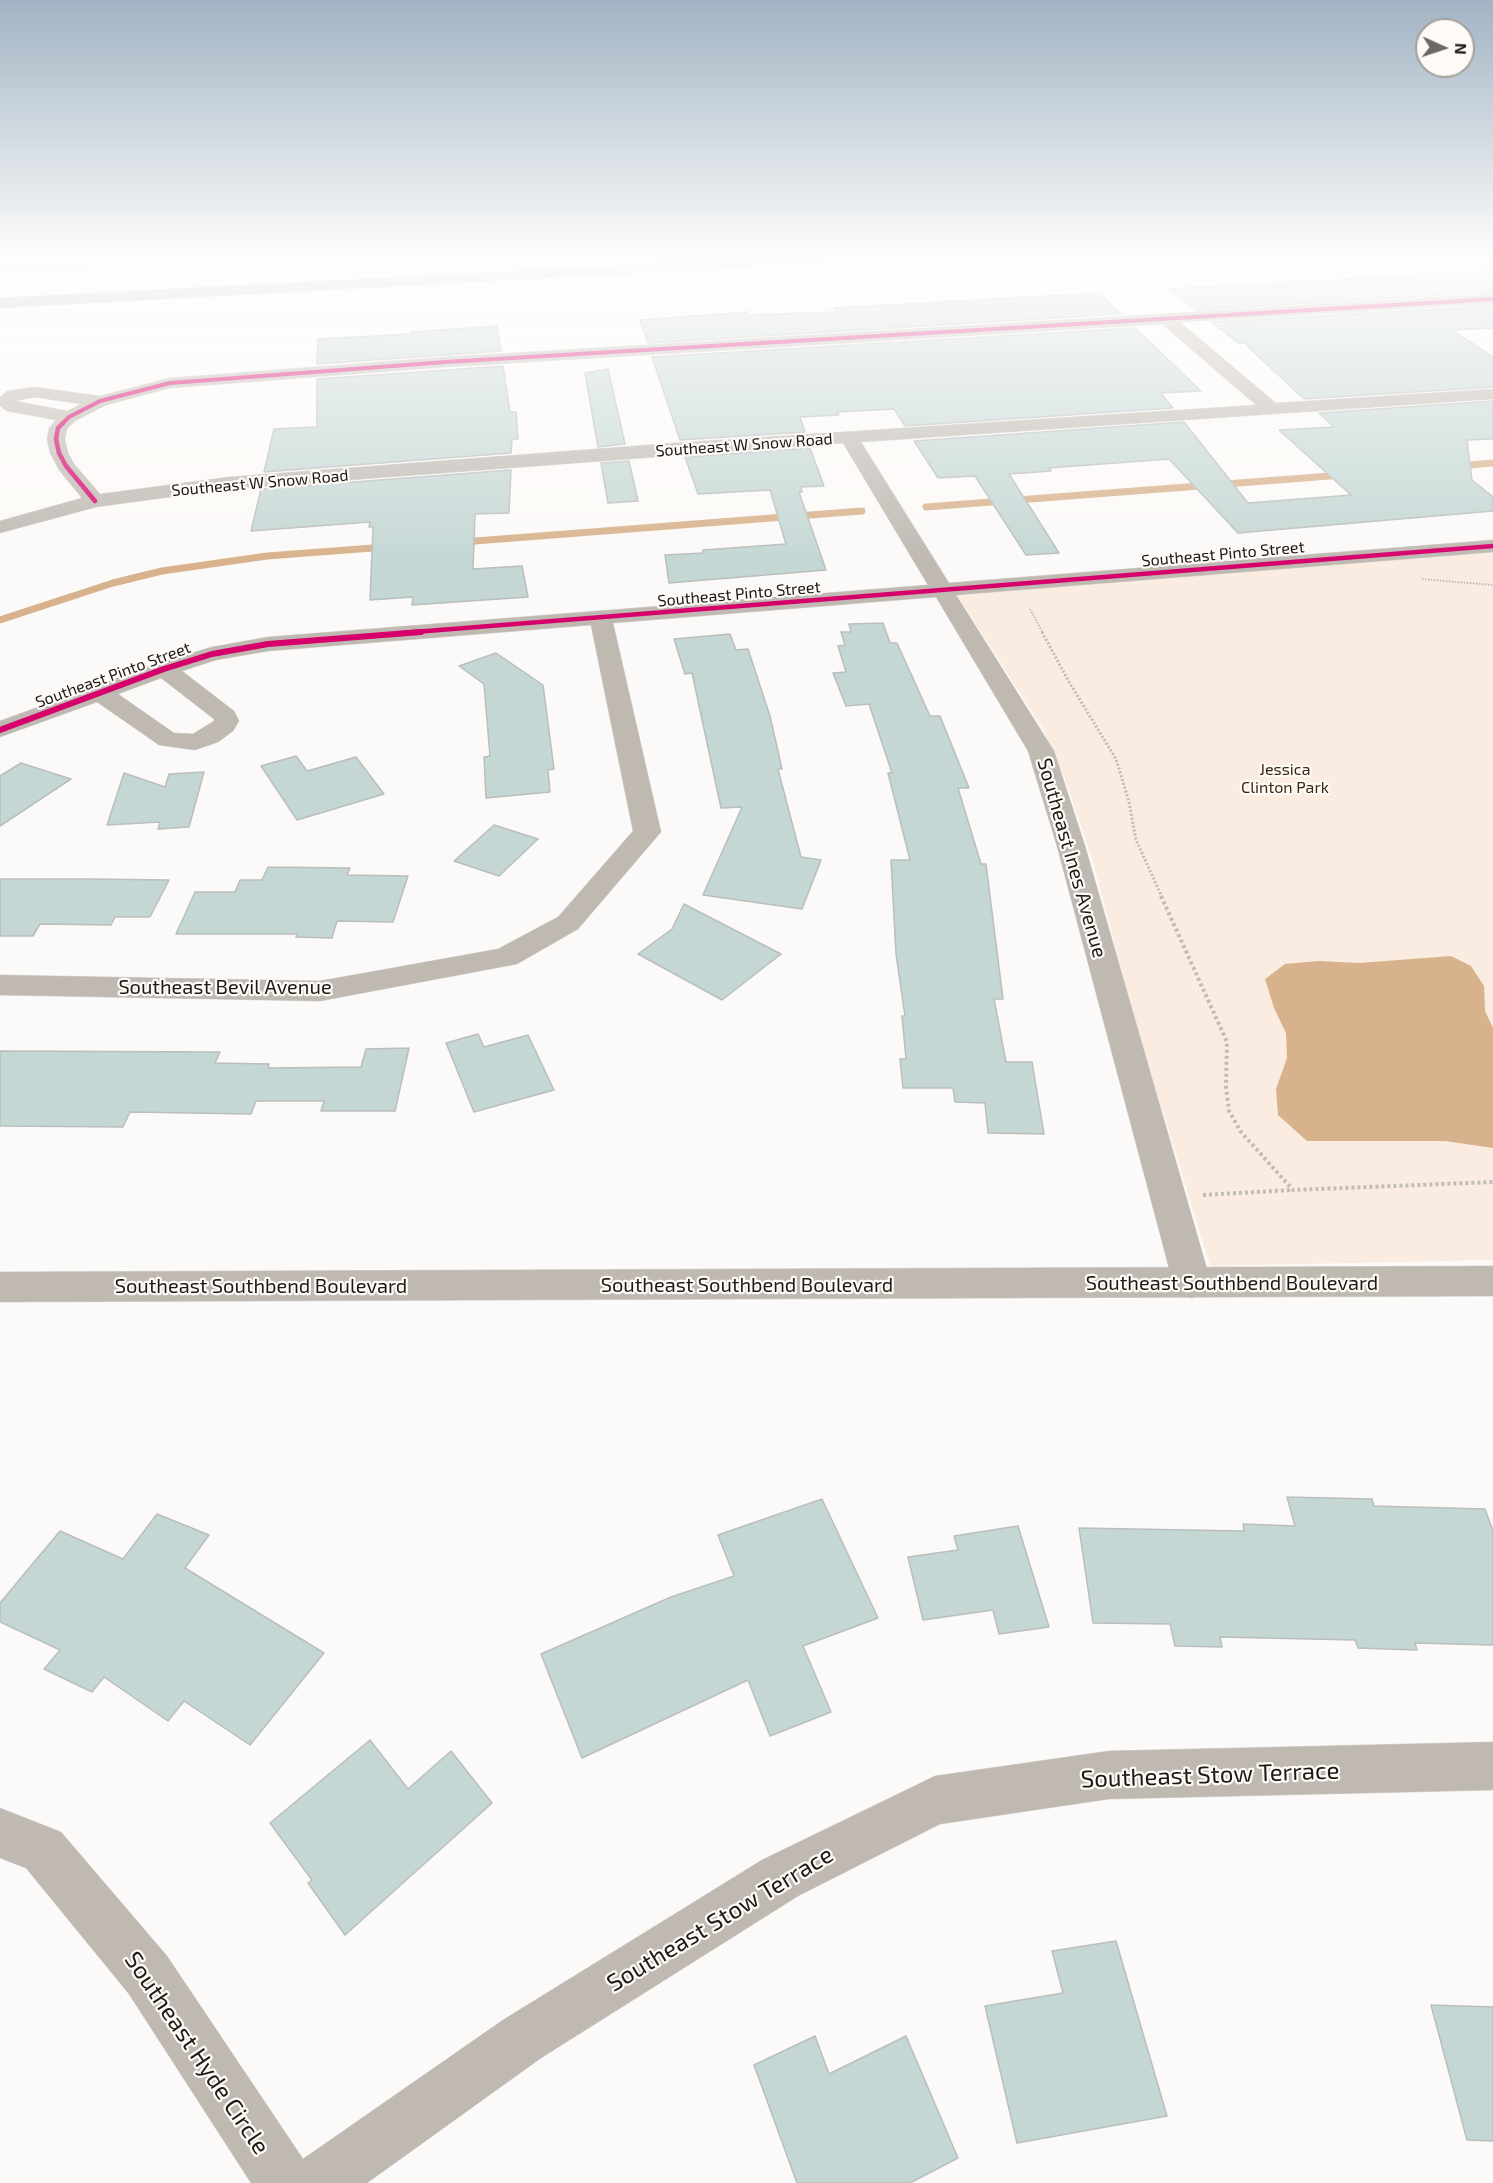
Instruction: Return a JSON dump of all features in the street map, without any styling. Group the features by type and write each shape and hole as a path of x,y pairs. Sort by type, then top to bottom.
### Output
{"street":[{"path":"95,501 66,466 59,453 56,439 58,428 69,417 117,395 170,383 246,376 502,360"},
{"path":"1214,360 1271,408"},
{"path":"69,417 13,407 5,402 13,396 34,392 100,402"},
{"name":"Southeast W Snow Road","path":"0,527 95,501 229,483 1493,394"},
{"name":"Southeast Ines Avenue","path":"849,438 1041,751 1071,846 1192,1283"},
{"name":"Southeast Pinto Street","path":"0,730 164,669 212,654 268,644 1493,546"},
{"name":"Southeast Bevil Avenue","path":"0,985 320,991 506,957 568,923 647,832 601,618"},
{"path":"100,693 168,740 195,742 224,726 227,721 225,716 164,669"},
{"name":"Southeast Southbend Boulevard","path":"0,1287 1493,1281"},
{"name":"Southeast Stow Terrace","path":"318,2183 522,2039 780,1878 935,1800 1109,1775 1493,1766"},
{"name":"Southeast Hyde Circle","path":"0,1833 43,1850 148,1975 285,2183"}],"path":[{"path":"1415,578 1493,585"},
{"path":"1041,608 1029,609 1069,682 1116,759 1129,802 1136,840 1227,1042 1226,1087 1229,1111 1241,1132 1293,1190"},
{"path":"1197,1195 1493,1182"}],"green space":[{"name":"Jessica Clinton Park","path":"1493,551 1493,1260 1210,1266 1136,1024 1093,862 1065,779 1042,727 957,595"}],"shaded area":[{"path":"1451,956 1471,966 1484,986 1485,1011 1493,1028 1493,1148 1445,1141 1307,1141 1278,1115 1276,1089 1287,1058 1286,1033 1274,1008 1265,979 1285,964 1319,961 1359,963"}],"building":[{"path":"317,360 375,360 317,364"},
{"path":"653,360 1168,360 1201,391 1161,393 1173,408 905,426 894,409 837,412 839,415 800,417 805,432 680,440"},
{"path":"1262,360 1493,360 1493,387 1304,399"},
{"path":"503,366 510,412 516,412 518,439 512,439 511,453 264,472 274,429 317,427 317,379"},
{"path":"608,369 625,444 598,447 585,373"},
{"path":"1493,401 1493,439 1467,440 1472,480 1493,497 1493,511 1238,533 1169,459 1049,468 1051,471 1009,474 1059,553 1026,555 975,476 938,478 914,441 1184,422 1248,503 1351,495 1279,430 1334,427 1319,413"},
{"path":"810,448 824,486 801,487 802,492 799,492 826,570 669,583 665,555 786,544 770,490 698,494 685,457"},
{"path":"629,461 638,501 608,503 601,463"},
{"path":"511,470 509,513 475,514 473,569 522,566 528,597 412,605 413,597 370,600 373,527 369,527 370,522 251,531 261,489"},
{"path":"883,623 890,643 897,643 930,716 940,716 969,788 958,788 981,864 986,864 1003,999 994,999 1006,1062 1032,1062 1044,1134 988,1133 985,1103 955,1102 953,1088 903,1088 900,1059 906,1059 902,1016 905,1016 896,954 891,860 910,860 888,773 892,773 869,704 846,706 833,673 846,672 838,646 845,645 841,632 851,632 849,624"},
{"path":"730,634 736,650 748,649 770,716 782,769 778,769 801,857 821,860 802,909 703,895 742,807 721,808 692,673 685,674 674,639"},
{"path":"496,653 543,685 554,769 548,770 550,792 486,798 484,757 490,756 484,684 459,666"},
{"path":"296,756 307,771 356,757 384,794 297,820 261,766"},
{"path":"21,763 71,779 0,826 0,776"},
{"path":"204,772 189,827 158,829 160,822 107,825 124,773 165,787 169,774"},
{"path":"494,825 538,839 499,876 454,861"},
{"path":"268,867 350,868 347,875 408,876 393,922 337,921 332,938 296,937 297,934 176,934 195,892 235,892 240,880 262,880"},
{"path":"0,879 169,880 150,917 115,917 111,925 40,924 33,936 0,936"},
{"path":"684,904 781,954 722,1000 638,954 672,929"},
{"path":"478,1034 484,1047 528,1035 554,1090 474,1112 446,1043"},
{"path":"409,1048 395,1111 321,1111 324,1101 256,1101 251,1114 130,1112 123,1127 0,1126 0,1051 220,1052 215,1063 269,1064 268,1068 361,1067 366,1049"},
{"path":"1287,1497 1372,1499 1374,1506 1485,1509 1493,1531 1493,1645 1415,1643 1417,1650 1358,1648 1355,1640 1220,1637 1222,1647 1175,1646 1170,1624 1093,1623 1079,1528 1244,1531 1243,1524 1295,1526"},
{"path":"822,1499 878,1618 803,1646 831,1712 770,1736 748,1680 582,1758 541,1654 671,1597 734,1576 718,1535"},
{"path":"157,1514 209,1535 185,1568 324,1653 250,1745 184,1701 168,1721 104,1677 92,1692 44,1669 60,1650 0,1622 0,1603 60,1531 123,1559"},
{"path":"1018,1526 1049,1627 999,1634 993,1610 923,1620 908,1557 958,1550 954,1536"},
{"path":"370,1740 408,1789 451,1751 492,1803 345,1935 308,1883 312,1880 270,1823"},
{"path":"1116,1941 1167,2116 1017,2143 985,2006 1063,1993 1052,1951"},
{"path":"1431,2005 1493,2007 1493,2141 1467,2140"},
{"path":"815,2036 829,2074 906,2036 958,2158 910,2183 797,2183 754,2065"}],"waterway":[{"path":"1457,466 1493,463"},
{"path":"926,507 1343,475"},
{"path":"462,542 862,511"},
{"path":"0,620 113,583 162,571 267,556 386,547"}],"cycle path":[{"path":"95,501 66,466 59,453 56,439 58,428 69,417 100,401 170,383 480,360"},
{"path":"0,730 164,669 212,654 268,644 1493,546"}]}
